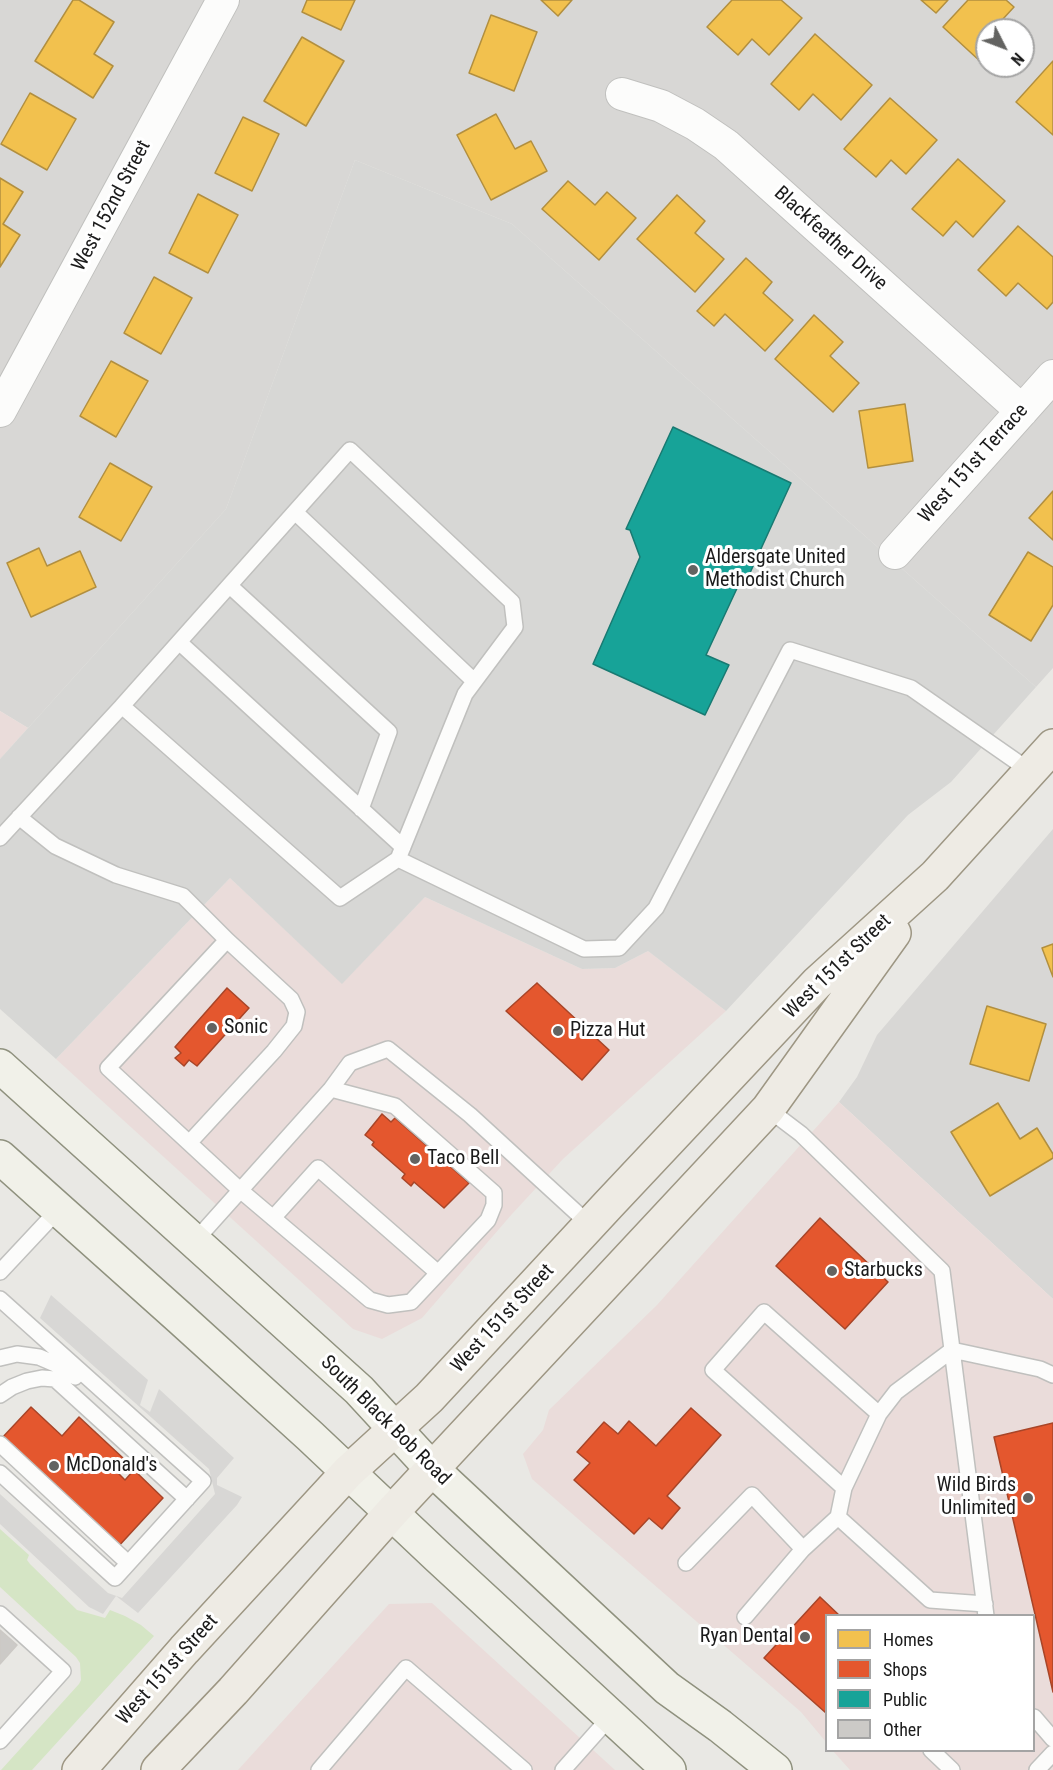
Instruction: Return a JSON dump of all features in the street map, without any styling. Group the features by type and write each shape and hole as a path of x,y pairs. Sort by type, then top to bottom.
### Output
{"main road":[{"name":"West 151st Street","path":"79,1770 184,1650 348,1472 429,1398 818,983 935,876 1053,746"},
{"name":"West 151st Street","path":"158,1770 241,1682 391,1513 768,1109 935,876"},
{"path":"768,1109 755,1085 756,1072 848,955"},
{"name":"South Black Bob Road","path":"0,1066 359,1390 432,1469 667,1688 775,1770"},
{"path":"0,1157 180,1318 669,1770"}],"street":[{"name":"West 152nd Street","path":"0,411 223,0"},
{"name":"Blackfeather Drive","path":"622,94 662,106 695,124 726,145 1022,411"},
{"name":"West 151st Terrace","path":"895,553 1053,376"}],"lane":[{"path":"0,838 122,706 350,450 512,602 515,627 465,694 401,853 340,898 122,706"},
{"path":"296,512 474,681"},
{"path":"230,586 389,732 361,809"},
{"path":"179,642 361,809 401,853 584,949 619,948 657,908 790,650 911,688 1030,771"},
{"path":"19,817 56,846 116,875 183,896 291,999 297,1012 294,1026 274,1051 189,1142"},
{"path":"227,940 108,1068 240,1190 370,1300 388,1305 411,1302 488,1220 494,1205 494,1193 395,1106 331,1089"},
{"path":"194,1242 331,1089 350,1063 388,1049 470,1115 590,1225"},
{"path":"768,1109 801,1134 942,1270 986,1610 930,1600 838,1517"},
{"path":"273,1218 318,1168 438,1273"},
{"path":"0,1272 59,1209"},
{"path":"0,1299 203,1481 114,1578 0,1473"},
{"path":"844,1488 713,1370 764,1312 879,1414"},
{"path":"745,1617 803,1550 838,1517 844,1488 879,1414 896,1392 952,1350 1040,1369 1053,1375"},
{"path":"0,1358 22,1354 39,1357 71,1373 191,1494"},
{"path":"0,1395 27,1381 50,1377 55,1379 191,1494"},
{"path":"0,1444 128,1563"},
{"path":"686,1563 752,1495 803,1550"},
{"path":"0,1614 63,1671 0,1742"},
{"path":"318,1770 406,1668 524,1770"},
{"path":"563,1770 611,1716"},
{"path":"1035,1718 1053,1739"},
{"path":"933,1752 952,1770"},
{"path":"1037,1770 1053,1753"}],"shaded area":[{"path":"0,0 1053,0 1053,668 1036,687 512,224 355,160 226,509 28,728 0,711"},
{"path":"355,160 512,224 1036,687 951,782 908,815 726,1011 648,951 615,968 582,969 425,897 342,984 230,878 56,1059 0,1009 0,759 226,509"},
{"path":"0,711 28,728 0,759"},
{"path":"1053,829 1053,1299 839,1102 857,1077 877,1035"},
{"path":"230,878 342,983 425,897 582,969 615,968 648,951 726,1011 563,1159 422,1318 382,1339 353,1329 56,1059"},
{"path":"839,1102 1053,1299 1053,1770 850,1770 834,1752 1035,1752 1035,1614 825,1614 825,1741 801,1712 532,1479 523,1454 543,1430 549,1410 657,1305"},
{"path":"51,1295 148,1380 140,1405 150,1412 159,1389 234,1458 217,1478 217,1485 242,1497 138,1613 116,1596 103,1614 89,1607 0,1524 0,1494 108,1593 122,1598 215,1494 209,1469 40,1318"},
{"path":"432,1603 615,1770 238,1770 389,1604"}],"green space":[{"path":"0,1529 29,1555 27,1560 30,1564 77,1610 105,1618 110,1610 141,1625 154,1636 32,1770 1,1770 79,1684 81,1680 80,1663 0,1587"}],"building: Homes":[{"path":"73,0 79,0 114,22 94,54 113,66 93,98 35,61"},
{"path":"307,0 355,0 341,30 302,12"},
{"path":"541,0 572,0 558,16"},
{"path":"732,0 781,0 802,18 769,55 752,39 738,55 707,27"},
{"path":"921,0 948,0 936,13"},
{"path":"968,0 1006,0 1014,7 1004,18 975,18 975,57 943,27"},
{"path":"491,15 537,32 514,91 469,73"},
{"path":"815,34 872,85 841,120 813,94 799,110 771,84"},
{"path":"302,37 344,61 306,126 264,101"},
{"path":"1053,61 1053,135 1016,102"},
{"path":"30,93 76,119 47,170 1,144"},
{"path":"890,98 937,140 906,174 891,160 876,177 844,149"},
{"path":"496,114 515,149 531,141 547,171 491,200 457,135"},
{"path":"243,117 279,134 252,191 215,173"},
{"path":"958,159 1005,201 973,237 956,221 943,236 912,209"},
{"path":"0,178 23,192 3,224 20,235 0,267"},
{"path":"568,181 595,205 607,192 636,218 599,260 542,209"},
{"path":"198,194 238,215 208,273 169,253"},
{"path":"677,195 705,221 695,233 724,259 695,292 637,239"},
{"path":"1018,226 1053,257 1053,302 1047,309 1018,283 1006,296 978,270"},
{"path":"746,258 772,282 763,293 793,320 765,351 725,314 714,326 697,311"},
{"path":"154,277 192,298 161,354 124,333"},
{"path":"814,315 843,342 830,356 859,383 833,412 775,359"},
{"path":"111,361 148,381 116,437 80,416"},
{"path":"905,404 913,461 868,468 859,411"},
{"path":"110,463 152,487 121,541 79,517"},
{"path":"1053,491 1053,540 1029,518"},
{"path":"39,548 47,566 80,551 96,587 31,617 7,563"},
{"path":"1028,552 1053,567 1053,605 1031,641 989,615"},
{"path":"1053,944 1053,977 1042,948"},
{"path":"987,1006 1046,1024 1029,1081 970,1064"},
{"path":"998,1103 1020,1139 1037,1128 1053,1154 1053,1158 990,1196 951,1132"}],"building: Shops":[{"name":"Pizza Hut","path":"537,983 609,1050 582,1080 506,1011"},
{"name":"Sonic","path":"227,988 249,1008 197,1066 189,1060 184,1066 175,1058 181,1053 175,1047"},
{"name":"Taco Bell","path":"382,1114 391,1122 395,1118 469,1183 444,1208 414,1182 411,1186 402,1178 405,1174 372,1145 374,1142 365,1135"},
{"path":"820,1218 888,1282 845,1329 776,1266"},
{"path":"31,1407 62,1436 79,1417 123,1458 113,1468 125,1480 134,1470 163,1498 116,1549 0,1440"},
{"path":"691,1408 721,1435 667,1496 680,1508 662,1529 649,1518 634,1534 574,1480 590,1463 577,1452 604,1422 618,1434 629,1421 656,1446"},
{"path":"1053,1423 1053,1692 1035,1614 994,1437"},
{"name":"Ryan Dental","path":"820,1597 838,1614 825,1614 825,1712 764,1658"}],"building: Public":[{"name":"Aldersgate United Methodist Church","path":"673,427 791,483 744,586 739,584 706,655 729,665 705,715 593,664 640,557 630,530 626,529"}],"building: Other":[{"path":"0,1630 17,1645 0,1664"}],"place":[{"name":"Aldersgate United Methodist Church","path":"693,570"},
{"name":"Sonic","path":"212,1028"},
{"name":"Pizza Hut","path":"558,1031"},
{"name":"Taco Bell","path":"415,1159"},
{"name":"Starbucks","path":"832,1271"},
{"name":"McDonald's","path":"54,1466"},
{"name":"Wild Birds Unlimited","path":"1028,1498"},
{"name":"Ryan Dental","path":"805,1637"}]}
